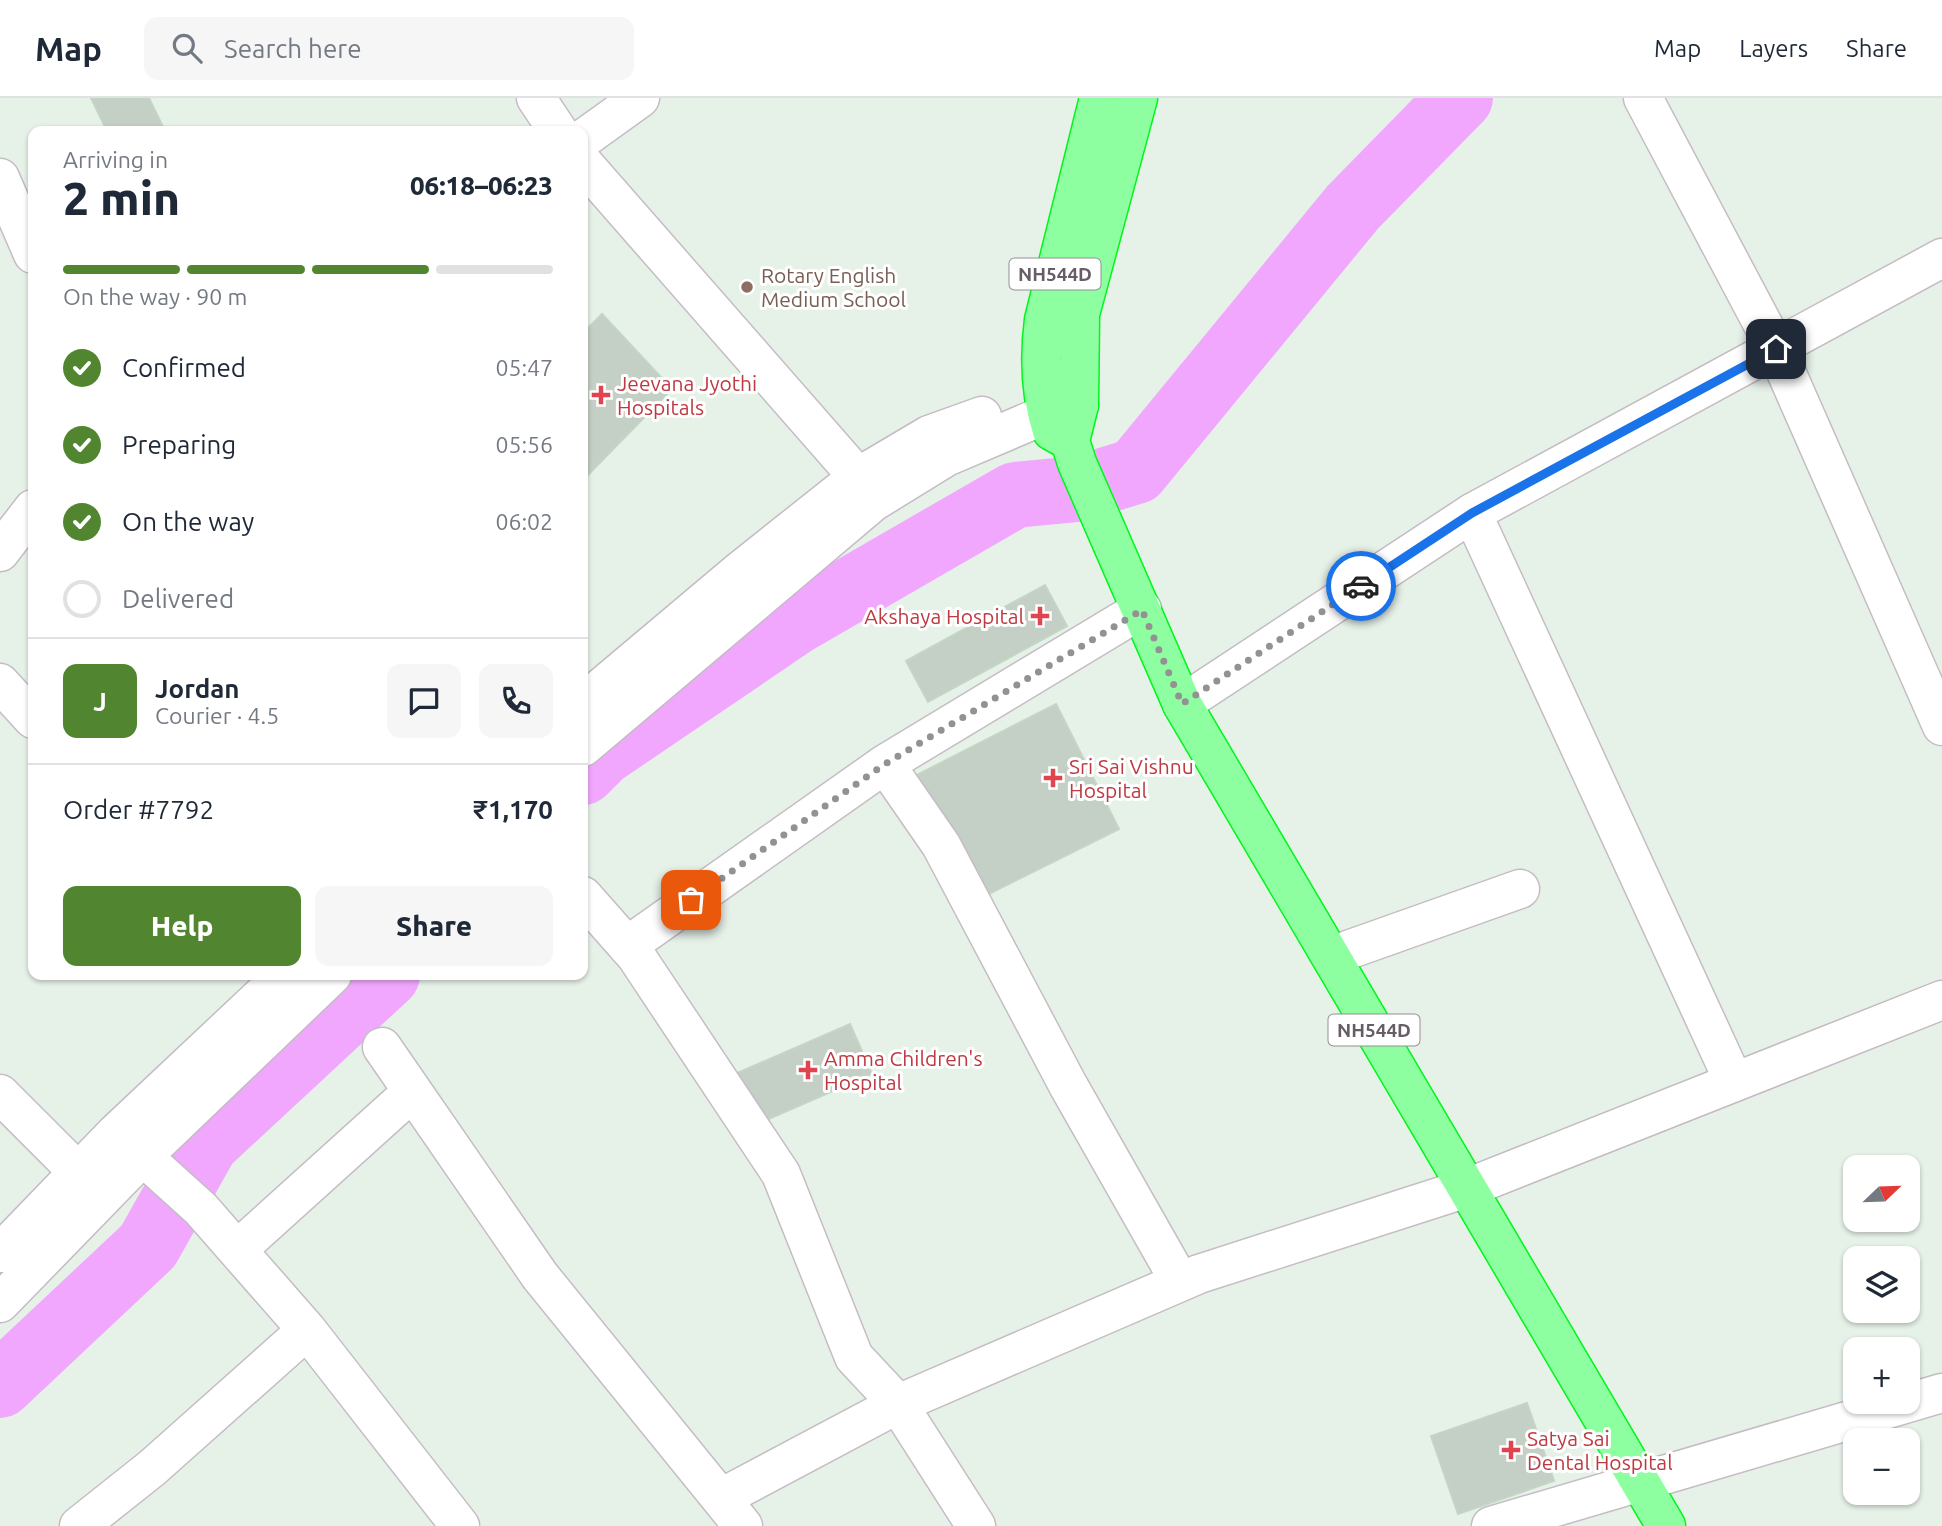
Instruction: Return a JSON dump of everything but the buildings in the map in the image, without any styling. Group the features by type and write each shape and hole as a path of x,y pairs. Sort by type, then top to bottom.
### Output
{"highway":[{"name":"NH544D","path":"1099,98 1044,320 1040,371 1182,704 1666,1526"},
{"name":"NH544D","path":"1063,424 1080,314 1138,98"}],"street":[{"path":"536,98 555,126"},
{"path":"588,135 640,98"},
{"path":"1643,98 1776,349 1942,726"},
{"path":"588,169 858,477"},
{"path":"0,178 28,242"},
{"path":"1182,704 1472,513 1942,258"},
{"path":"588,699 741,570 858,477 929,435 1063,424"},
{"path":"588,743 873,502 946,457 1063,424"},
{"path":"1472,513 1734,1082"},
{"path":"0,552 28,516"},
{"path":"627,946 885,764 1142,610"},
{"path":"0,683 28,714"},
{"path":"885,764 941,845 1068,1085 1180,1282"},
{"path":"1331,956 1520,889"},
{"path":"588,902 627,946 781,1174 854,1357 898,1404 976,1526"},
{"path":"139,1152 274,980"},
{"path":"0,1253 139,1152 327,980"},
{"path":"382,1047 540,1276 732,1512 898,1404 1180,1282 1467,1188 1942,1000"},
{"path":"237,1250 412,1091"},
{"path":"0,1094 90,1186"},
{"path":"139,1152 201,1209 307,1330 460,1526"},
{"path":"0,1303 90,1186"},
{"path":"99,1521 152,1468 307,1330"},
{"path":"1492,1526 1942,1393"}],"waterway":[{"path":"588,767 602,753 795,622 1015,495 1077,489 1136,471 1353,207 1460,98"},
{"path":"0,1385 148,1246 206,1143 382,980"}],"way so far":[{"path":"691,900 885,764 1142,610 1182,704 1361,586"}],"place":[{"name":"Rotary English Medium School","path":"747,287"},
{"name":"Jeevana Jyothi Hospitals","path":"601,395"},
{"name":"Akshaya Hospital","path":"1040,616"},
{"name":"Sri Sai Vishnu Hospital","path":"1053,778"},
{"name":"Amma Children's Hospital","path":"808,1070"},
{"name":"Satya Sai Dental Hospital","path":"1511,1450"}],"route":[{"path":"1361,586 1472,513 1776,349"}]}
